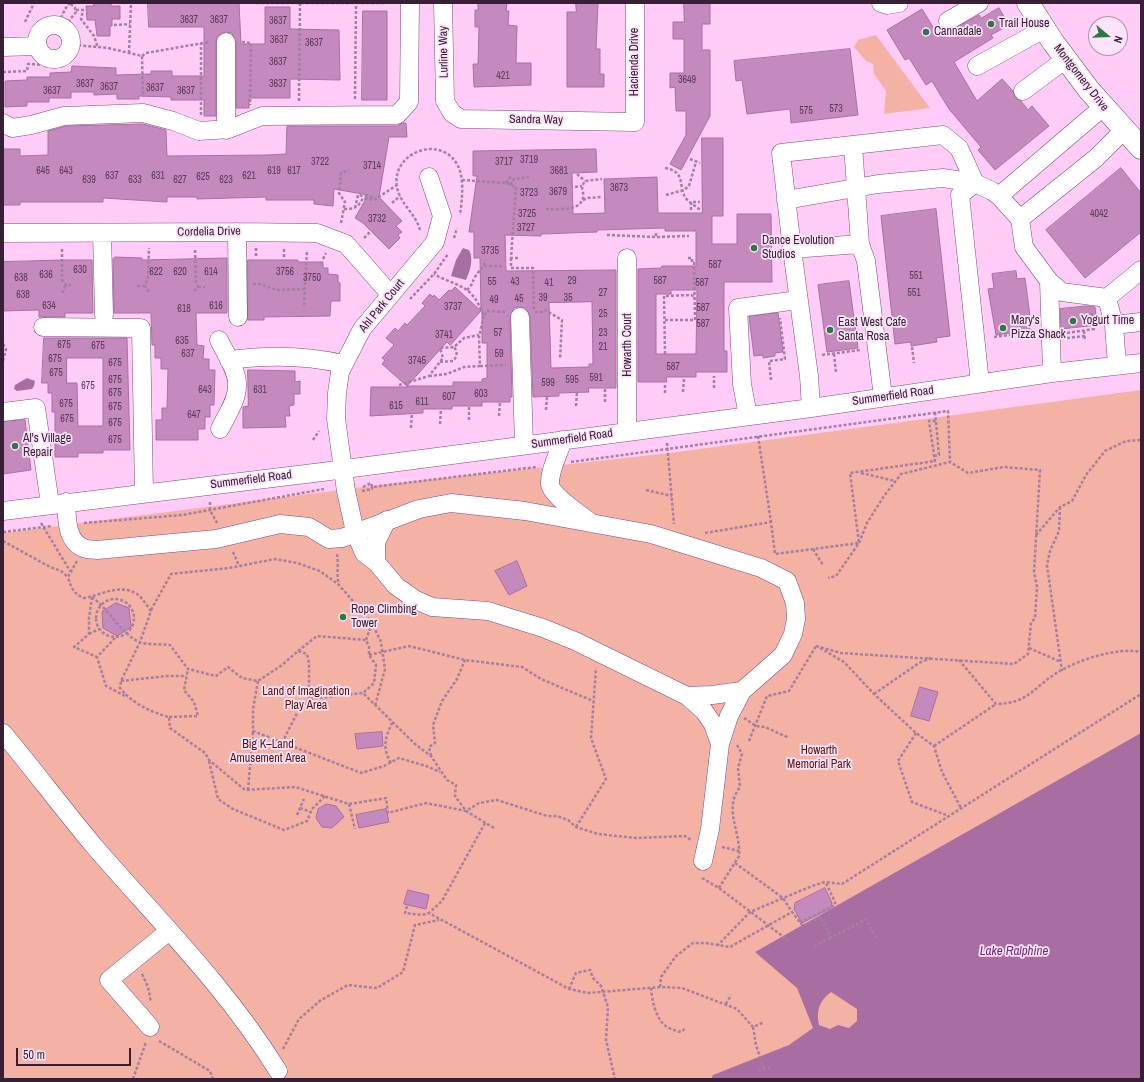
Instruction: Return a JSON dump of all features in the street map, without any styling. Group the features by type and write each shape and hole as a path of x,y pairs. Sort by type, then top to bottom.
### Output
{"main road":[{"name":"Montgomery Drive","path":"1028,3 1044,29 1103,107 1141,148"}],"street":[{"path":"3,123 12,128 31,125 64,116 143,113 173,121 199,131 226,130 262,116 397,115 409,102 410,3"},
{"name":"Lurline Way","path":"443,3 445,101"},
{"name":"Hacienda Drive","path":"635,3 635,122"},
{"path":"881,3 887,5 899,3"},
{"path":"948,21 979,3"},
{"path":"977,66 1044,29"},
{"path":"226,42 226,130"},
{"path":"3,47 38,46"},
{"path":"1023,91 1066,59"},
{"name":"Sandra Way","path":"445,101 452,113 460,119 635,122"},
{"path":"999,196 1103,107"},
{"path":"1020,219 1096,158 1124,130"},
{"path":"811,408 809,376 805,357 798,300 782,153 943,135 959,148 975,183"},
{"path":"853,145 860,244 866,260 883,397"},
{"name":"Ahl Park Court","path":"429,177 442,216 435,242 362,329 343,364 337,393 336,419 343,469 355,532 364,553 376,562 403,591 416,600 432,607 488,611 543,628 598,652 687,696"},
{"path":"786,200 878,184 943,178 975,183 999,196 1020,219 1024,247 1049,281 1062,292 1099,302 1114,325 1117,365"},
{"path":"975,183 960,195 980,383"},
{"path":"237,232 238,318"},
{"name":"Cordelia Drive","path":"3,233 317,233 346,244 390,294"},
{"path":"102,234 104,315"},
{"path":"792,249 860,244"},
{"name":"Howarth Court","path":"627,258 627,431"},
{"path":"1099,302 1141,270"},
{"path":"1049,281 1052,373"},
{"path":"748,416 742,384 738,308 798,300"},
{"path":"524,445 527,315"},
{"path":"1114,325 1141,322"},
{"path":"43,327 141,328 144,493"},
{"path":"219,340 229,360 237,386 235,397 220,429"},
{"path":"229,360 263,357 308,357 343,364"},
{"name":"Summerfield Road","path":"3,511 666,427 811,408 1052,373 1141,363"},
{"path":"3,412 36,408 58,503 75,543 84,548 97,550 227,537 280,524 309,527 330,540 342,538 419,509 452,503 525,511 651,534 761,568 787,581 795,603 796,619 793,634 783,655 742,691 730,712 728,741 702,869"},
{"path":"564,440 555,464 550,485 552,490 592,524"},
{"path":"376,562 376,542 388,520"},
{"path":"687,696 712,695 742,691"},
{"path":"687,696 704,711 728,741"},
{"path":"3,733 94,845 215,982 252,1030 278,1071"},
{"path":"149,1031 109,980 169,931"}],"path":[{"path":"25,22 34,3"},
{"path":"62,18 65,9 70,3 76,10 83,10 81,19 97,40 98,48"},
{"path":"129,53 131,3"},
{"path":"256,3 384,3"},
{"path":"299,106 300,3"},
{"path":"355,106 356,3"},
{"path":"68,22 76,10"},
{"path":"114,25 130,24"},
{"path":"3,72 27,71 28,64 56,65 71,55 76,45 142,56 146,53 201,43 251,43 250,111"},
{"path":"201,43 201,116"},
{"path":"142,56 144,98"},
{"path":"690,159 700,163"},
{"path":"666,195 674,191 684,190 689,186 696,162"},
{"path":"665,168 672,170 677,174 684,190 685,197 700,210"},
{"path":"341,223 345,202 339,193 341,172 349,170"},
{"path":"577,174 585,181 602,179"},
{"path":"506,183 511,176"},
{"path":"510,184 514,180 529,177"},
{"path":"461,180 506,183 516,187 511,268 534,268 527,315"},
{"path":"582,200 582,186 585,181"},
{"path":"344,209 355,209 359,206 363,198 374,200 397,186"},
{"path":"575,187 582,186"},
{"path":"355,209 358,195 372,196"},
{"path":"392,203 400,196"},
{"path":"546,209 565,209 576,207 582,200 602,197"},
{"path":"691,202 700,202"},
{"path":"691,202 691,210"},
{"path":"364,238 370,232"},
{"path":"606,235 656,237 689,236"},
{"path":"256,247 256,256"},
{"path":"62,248 62,280 66,285"},
{"path":"148,292 145,286 148,277 149,248"},
{"path":"195,248 196,282 198,287"},
{"path":"284,248 284,257"},
{"path":"304,305 307,249"},
{"path":"511,258 520,258"},
{"path":"665,320 695,320 694,263 692,263 692,258 687,258"},
{"path":"467,290 474,283 475,277 484,266 485,260"},
{"path":"484,266 503,266"},
{"path":"399,385 429,376 446,374 464,367 480,366 479,335 484,315 477,304 475,297 467,290 434,274 407,302"},
{"path":"237,285 259,284 276,290 305,289"},
{"path":"66,285 71,285"},
{"path":"62,292 66,285"},
{"path":"137,286 145,286"},
{"path":"194,291 198,287 205,287"},
{"path":"665,354 664,296 690,295 695,297"},
{"path":"1062,333 1094,329 1099,302"},
{"path":"771,380 769,361 785,359 778,303"},
{"path":"994,337 1032,332 1032,329"},
{"path":"1084,331 1085,341"},
{"path":"429,376 443,358 440,348 454,347 464,338 479,335"},
{"path":"1062,339 1085,336"},
{"path":"3,344 6,349 3,361"},
{"path":"440,362 453,361 456,358 457,352 454,347"},
{"path":"912,347 914,363"},
{"path":"805,357 860,351"},
{"path":"834,354 836,373"},
{"path":"714,376 714,388"},
{"path":"683,392 684,379"},
{"path":"666,384 666,395"},
{"path":"604,402 605,388"},
{"path":"576,406 577,392"},
{"path":"546,410 547,397"},
{"path":"499,416 500,402"},
{"path":"469,406 469,420"},
{"path":"440,424 441,409"},
{"path":"358,494 364,490 372,489 372,487 948,411 950,462"},
{"path":"934,456 939,456 935,412"},
{"path":"411,428 412,414"},
{"path":"935,463 929,422 936,421"},
{"path":"666,427 674,523 676,527"},
{"path":"313,440 319,431"},
{"path":"758,436 775,554 859,543"},
{"path":"1036,535 1060,507 1072,501 1086,475 1106,451 1126,442 1141,440"},
{"path":"816,646 841,653 1014,664 1028,654 1031,623 1035,618 1037,587 1034,572 1040,470 1004,467 968,473 950,462 850,473 859,543"},
{"path":"828,578 836,576 851,552 859,543 867,523 901,474 935,463"},
{"path":"857,473 895,481"},
{"path":"363,487 371,483 372,487"},
{"path":"209,485 210,510 227,537"},
{"path":"77,523 182,515 329,490"},
{"path":"646,490 672,496"},
{"path":"32,507 43,528 70,571"},
{"path":"1060,507 1059,530 1050,551 1047,565 1051,605 1062,671"},
{"path":"703,533 771,522"},
{"path":"3,532 55,526"},
{"path":"3,541 50,567 61,571 68,578 71,587 77,595 84,598 92,597 110,590 124,589 137,594 151,610"},
{"path":"68,578 70,571 84,548"},
{"path":"334,548 339,565 337,578 339,585"},
{"path":"813,549 823,565"},
{"path":"128,698 120,688 122,681 140,642 151,610 171,574 229,568 275,559 297,563 320,571 339,585 372,623 382,642 385,669 374,706"},
{"path":"92,597 101,604 128,634 140,642 170,645 188,669 216,676 228,667 242,678 258,681"},
{"path":"89,634 89,618 92,597"},
{"path":"96,657 115,638 128,634 134,623 135,617 130,605 125,601 113,599 101,604 96,616 99,629 103,634 115,638"},
{"path":"309,699 363,693 374,684 376,665 368,655 369,647 366,640 372,623"},
{"path":"99,629 89,634 74,647 96,657 106,686 155,713 169,717 198,716 194,702 184,690 188,669"},
{"path":"248,790 253,732 252,709 258,681 282,665 317,636 366,640"},
{"path":"368,655 409,646 465,660 522,667 542,679 593,701"},
{"path":"816,646 844,662 874,694 916,733 934,746 942,772 961,808"},
{"path":"750,741 767,696 789,691 816,646"},
{"path":"1029,648 1061,662"},
{"path":"934,746 996,704 1010,703 1026,698 1056,674 1087,658 1132,650 1141,652"},
{"path":"282,743 297,713 309,699 309,663 307,654 298,651"},
{"path":"576,827 606,779 591,738 598,652"},
{"path":"874,694 919,663 933,658"},
{"path":"431,756 430,747 435,743 433,725 442,701 457,679 465,660"},
{"path":"958,660 996,704"},
{"path":"122,681 167,676 186,676"},
{"path":"363,693 374,706 431,756 446,780 456,785 454,796 466,811"},
{"path":"717,946 750,912 812,886 826,882 842,884 1141,694"},
{"path":"737,715 756,726 789,738"},
{"path":"169,717 170,728 206,753 218,799 233,809 284,830 307,821 311,812 325,796"},
{"path":"741,725 744,718"},
{"path":"391,763 385,754 386,736 392,722"},
{"path":"253,732 361,774 391,763 399,758 440,772"},
{"path":"916,733 898,761 912,802 949,816"},
{"path":"719,888 739,856 732,807 734,796 740,788 738,768 742,754 728,741"},
{"path":"209,760 245,790 295,787 350,804 386,798 388,813 426,803 466,811 494,828"},
{"path":"297,815 304,799"},
{"path":"466,811 479,803 497,800 547,816 558,816 568,820 576,827 598,834 637,838 685,836 694,841"},
{"path":"350,804 355,829"},
{"path":"300,808 311,812"},
{"path":"407,906 405,913 429,913 442,901 486,823"},
{"path":"717,846 739,851"},
{"path":"735,863 782,898 803,926 820,917 831,938"},
{"path":"702,869 719,888 789,941"},
{"path":"800,923 835,906 835,902 826,882"},
{"path":"660,987 661,977 676,956 693,943 706,943 730,947 792,912"},
{"path":"429,913 440,920 448,922 469,936 568,989 588,993 660,987 682,988 737,1009 753,1027 756,1045 764,1069"},
{"path":"814,946 866,919 876,938"},
{"path":"278,1071 279,1057 299,1020 321,1000 348,985 377,988 403,972 415,925 440,920"},
{"path":"568,989 576,973 590,970 593,978 601,986 608,1006 606,1040 615,1079"},
{"path":"133,1079 149,1031 153,1013 148,987 141,971"},
{"path":"651,988 652,998 663,1023 669,1028 681,1032 686,1028"},
{"path":"726,1004 731,995"},
{"path":"753,1027 764,1022"},
{"path":"149,1031 210,1071 214,1079"},
{"path":"758,1071 770,1067"}],"green space":[{"path":"876,35 930,108 884,114 886,91 874,74 873,64 866,61 854,47 858,40"},
{"name":"Howarth Memorial Park","path":"1141,390 1141,1079 3,1079 3,533 363,487 670,453"}],"water":[{"path":"463,248 469,250 471,257 470,269 466,280 451,276 456,260"},
{"path":"27,378 35,381 32,389 17,391 14,389 15,385"},
{"name":"Lake Ralphine","path":"1141,733 1141,1079 711,1079 713,1075 789,1045 813,1028 797,988 755,952","holes":["831,992 857,1009 857,1021 849,1028 838,1025 830,1029 819,1025 819,1007 827,995"]}],"building":[{"path":"93,3 111,3 111,6 120,6 120,19 112,19 110,36 97,36 95,20 87,20 86,6 94,6"},
{"path":"148,3 239,3 241,44 265,44 265,7 290,7 290,29 339,30 340,80 290,79 290,98 249,98 249,108 236,108 236,42 232,33 226,32 217,36 216,42 216,116 204,116 204,100 171,100 171,97 139,96 139,99 117,99 117,94 94,95 94,92 71,92 71,98 49,98 49,102 27,102 27,106 5,107 5,81 27,80 27,77 50,77 50,73 71,72 72,66 116,68 116,75 151,74 151,71 172,71 172,76 204,76 204,27 149,27"},
{"path":"478,3 507,3 506,11 509,11 508,25 517,26 516,63 531,63 531,85 474,87 473,64 478,64 479,27 475,27 475,10 478,10"},
{"path":"576,3 598,3 596,49 600,49 600,74 604,74 604,87 567,87 567,12 576,12"},
{"path":"684,3 710,3 710,24 702,24 702,50 710,50 710,116 681,170 670,164 686,135 686,111 676,111 675,87 670,88 670,73 684,73 684,39 673,39 673,22 684,22"},
{"path":"999,8 1009,25 991,35 993,38 954,62 977,101 1002,79 1013,91 1015,98 1021,101 1028,110 1032,106 1049,126 995,170 978,150 981,147 949,109 932,81 926,85 909,58 905,60 887,30 922,9 939,37 979,15 981,18"},
{"path":"363,11 387,11 387,100 362,100"},
{"path":"850,49 858,115 791,123 790,109 747,114 742,80 736,81 734,61"},
{"path":"406,123 407,137 389,137 379,197 402,221 396,226 402,232 398,235 400,238 389,249 363,223 355,218 368,195 334,189 333,206 314,204 314,200 266,200 266,197 197,199 197,197 167,197 167,202 103,198 103,202 20,202 20,205 3,205 3,149 20,149 20,156 48,155 48,131 66,126 143,124 166,130 167,156 286,154 287,126 397,126"},
{"path":"702,138 723,138 723,216 712,216 712,244 737,244 737,214 771,214 772,282 724,282 724,351 727,351 727,372 696,372 696,377 666,377 667,382 638,382 638,269 661,268 662,266 696,266 696,231 665,231 665,228 597,230 597,232 541,234 541,236 505,235 506,271 616,270 616,388 588,388 589,392 559,393 559,396 533,397 530,317 525,308 519,307 514,308 510,317 512,397 510,397 510,402 482,402 482,406 452,406 452,409 423,409 423,413 370,416 371,387 408,387 382,364 385,360 382,358 394,345 386,338 395,328 398,331 405,323 407,325 425,306 422,303 430,294 433,297 434,295 439,300 449,290 451,291 455,287 481,311 480,258 474,258 474,232 469,232 477,176 473,176 473,151 596,149 597,172 572,173 573,214 605,213 604,179 657,177 658,213 702,213","holes":["671,290 697,290 696,354 656,354 656,294 671,294","592,302 593,364 589,364 589,367 551,368 549,303","482,310 482,343 487,343 487,378 482,379 482,382 453,382 453,386 407,386 447,342 450,345"]},
{"path":"1121,168 1141,193 1141,232 1085,278 1046,230"},
{"path":"936,209 950,336 936,338 937,342 911,346 911,342 895,344 881,216"},
{"path":"115,257 142,258 142,260 227,258 227,313 196,313 197,345 204,346 203,359 209,359 209,370 215,370 214,405 210,405 210,417 205,417 205,429 198,429 198,440 156,440 156,420 162,420 162,408 167,408 168,369 161,369 161,358 155,358 155,345 152,345 151,313 114,313 113,259"},
{"path":"92,260 93,313 65,313 65,317 39,317 39,310 3,311 3,262"},
{"path":"248,260 298,260 298,262 323,262 323,268 328,268 328,274 338,275 338,282 340,283 340,301 331,301 330,316 264,317 264,320 248,320"},
{"path":"1016,271 1017,279 1025,278 1031,324 1029,324 1030,330 996,335 988,289 994,288 992,274"},
{"path":"849,281 858,348 827,352 818,285"},
{"path":"1087,306 1095,307 1097,325 1061,329 1060,309"},
{"path":"778,313 783,352 775,353 775,356 763,358 763,355 754,356 749,317"},
{"path":"44,338 127,338 130,450 103,450 103,453 78,453 78,457 55,457 55,412 52,412 52,393 48,393 48,383 42,383","holes":["67,358 103,358 103,426 78,426 77,383 67,383"]},
{"path":"248,370 295,371 295,382 300,381 300,394 294,394 294,405 289,406 290,416 285,416 286,427 243,428 243,407 248,406"},
{"name":"Al's Village Repair","path":"25,420 31,470 3,474 3,422"},
{"path":"517,561 527,586 509,595 495,571"},
{"path":"116,603 129,608 131,627 117,636 103,628 102,612"},
{"path":"920,687 938,692 929,721 911,716"},
{"path":"382,732 383,746 357,749 355,734"},
{"path":"327,804 336,806 344,817 332,828 322,827 316,818 318,809"},
{"path":"386,809 389,822 359,828 356,815"},
{"path":"825,888 832,903 831,908 802,923 794,909 795,903"},
{"path":"408,890 429,895 426,909 404,904"}],"place":[{"name":"Trail House","path":"991,24"},
{"name":"Cannadale","path":"926,32"},
{"name":"Dance Evolution Studios","path":"754,248"},
{"name":"Yogurt Time","path":"1073,321"},
{"name":"Mary's Pizza Shack","path":"1003,328"},
{"name":"East West Cafe Santa Rosa","path":"830,330"},
{"name":"Al's Village Repair","path":"15,446"},
{"name":"Rope Climbing Tower","path":"343,617"}],"park label":[{"name":"Land of Imagination Play Area","path":"306,699"},
{"name":"Big K–Land Amusement Area","path":"268,752"}]}
